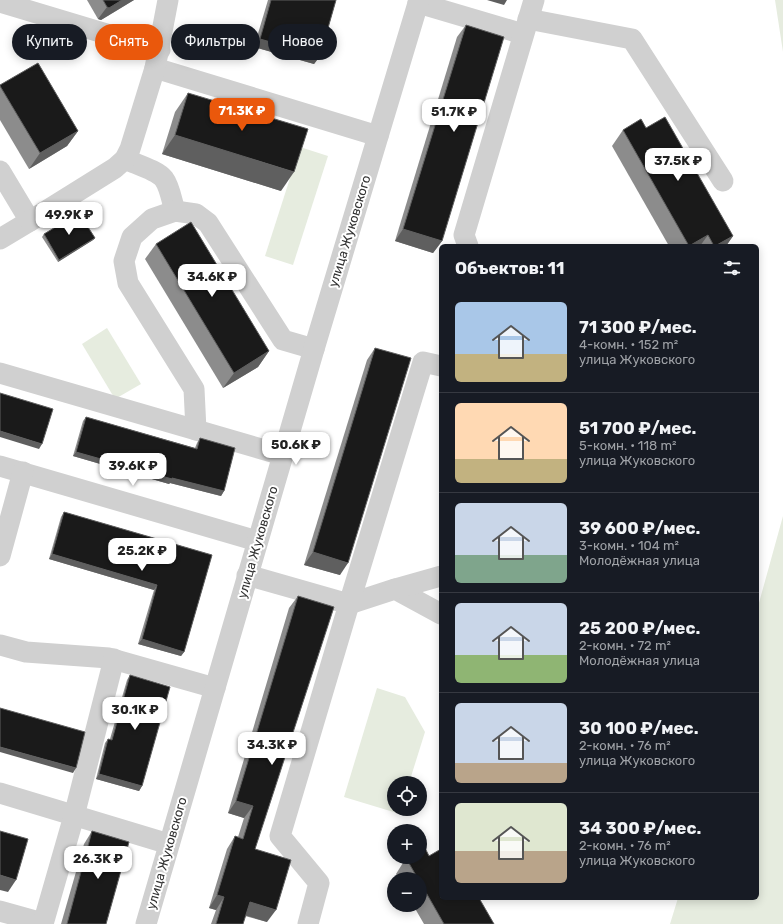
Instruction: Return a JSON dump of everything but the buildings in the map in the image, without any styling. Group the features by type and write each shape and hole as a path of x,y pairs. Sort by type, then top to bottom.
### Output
{"street":[{"path":"163,30 168,0"},
{"path":"0,2 95,36"},
{"path":"419,2 528,18 632,39 723,180"},
{"name":"улица Жуковского","path":"146,924 282,455 419,2"},
{"path":"467,244 464,235 528,18"},
{"path":"0,239 115,168 125,159 130,149 158,60"},
{"path":"161,60 378,136"},
{"path":"125,159 157,173 164,179 175,211"},
{"path":"0,171 30,221"},
{"path":"196,430 194,389 128,283 124,261 132,237 152,219 175,211 196,214 208,223 283,340 314,349"},
{"path":"308,924 319,884 280,836 423,362 439,366"},
{"path":"0,373 282,455"},
{"path":"0,466 257,541"},
{"path":"0,556 23,472"},
{"path":"247,574 349,604 439,577"},
{"path":"395,589 439,613"},
{"path":"0,645 26,652 114,659 215,688"},
{"path":"0,911 43,924 74,816 114,659"},
{"path":"0,793 169,844"}],"shaded area":[{"path":"775,0 783,0 783,52"},
{"path":"300,147 328,156 293,265 265,256"},
{"path":"107,328 141,384 115,399 82,344"},
{"path":"783,516 783,924 670,924 677,900 759,900 759,603"},
{"path":"377,688 405,697 425,732 411,776 387,776 387,810 344,797"}]}
